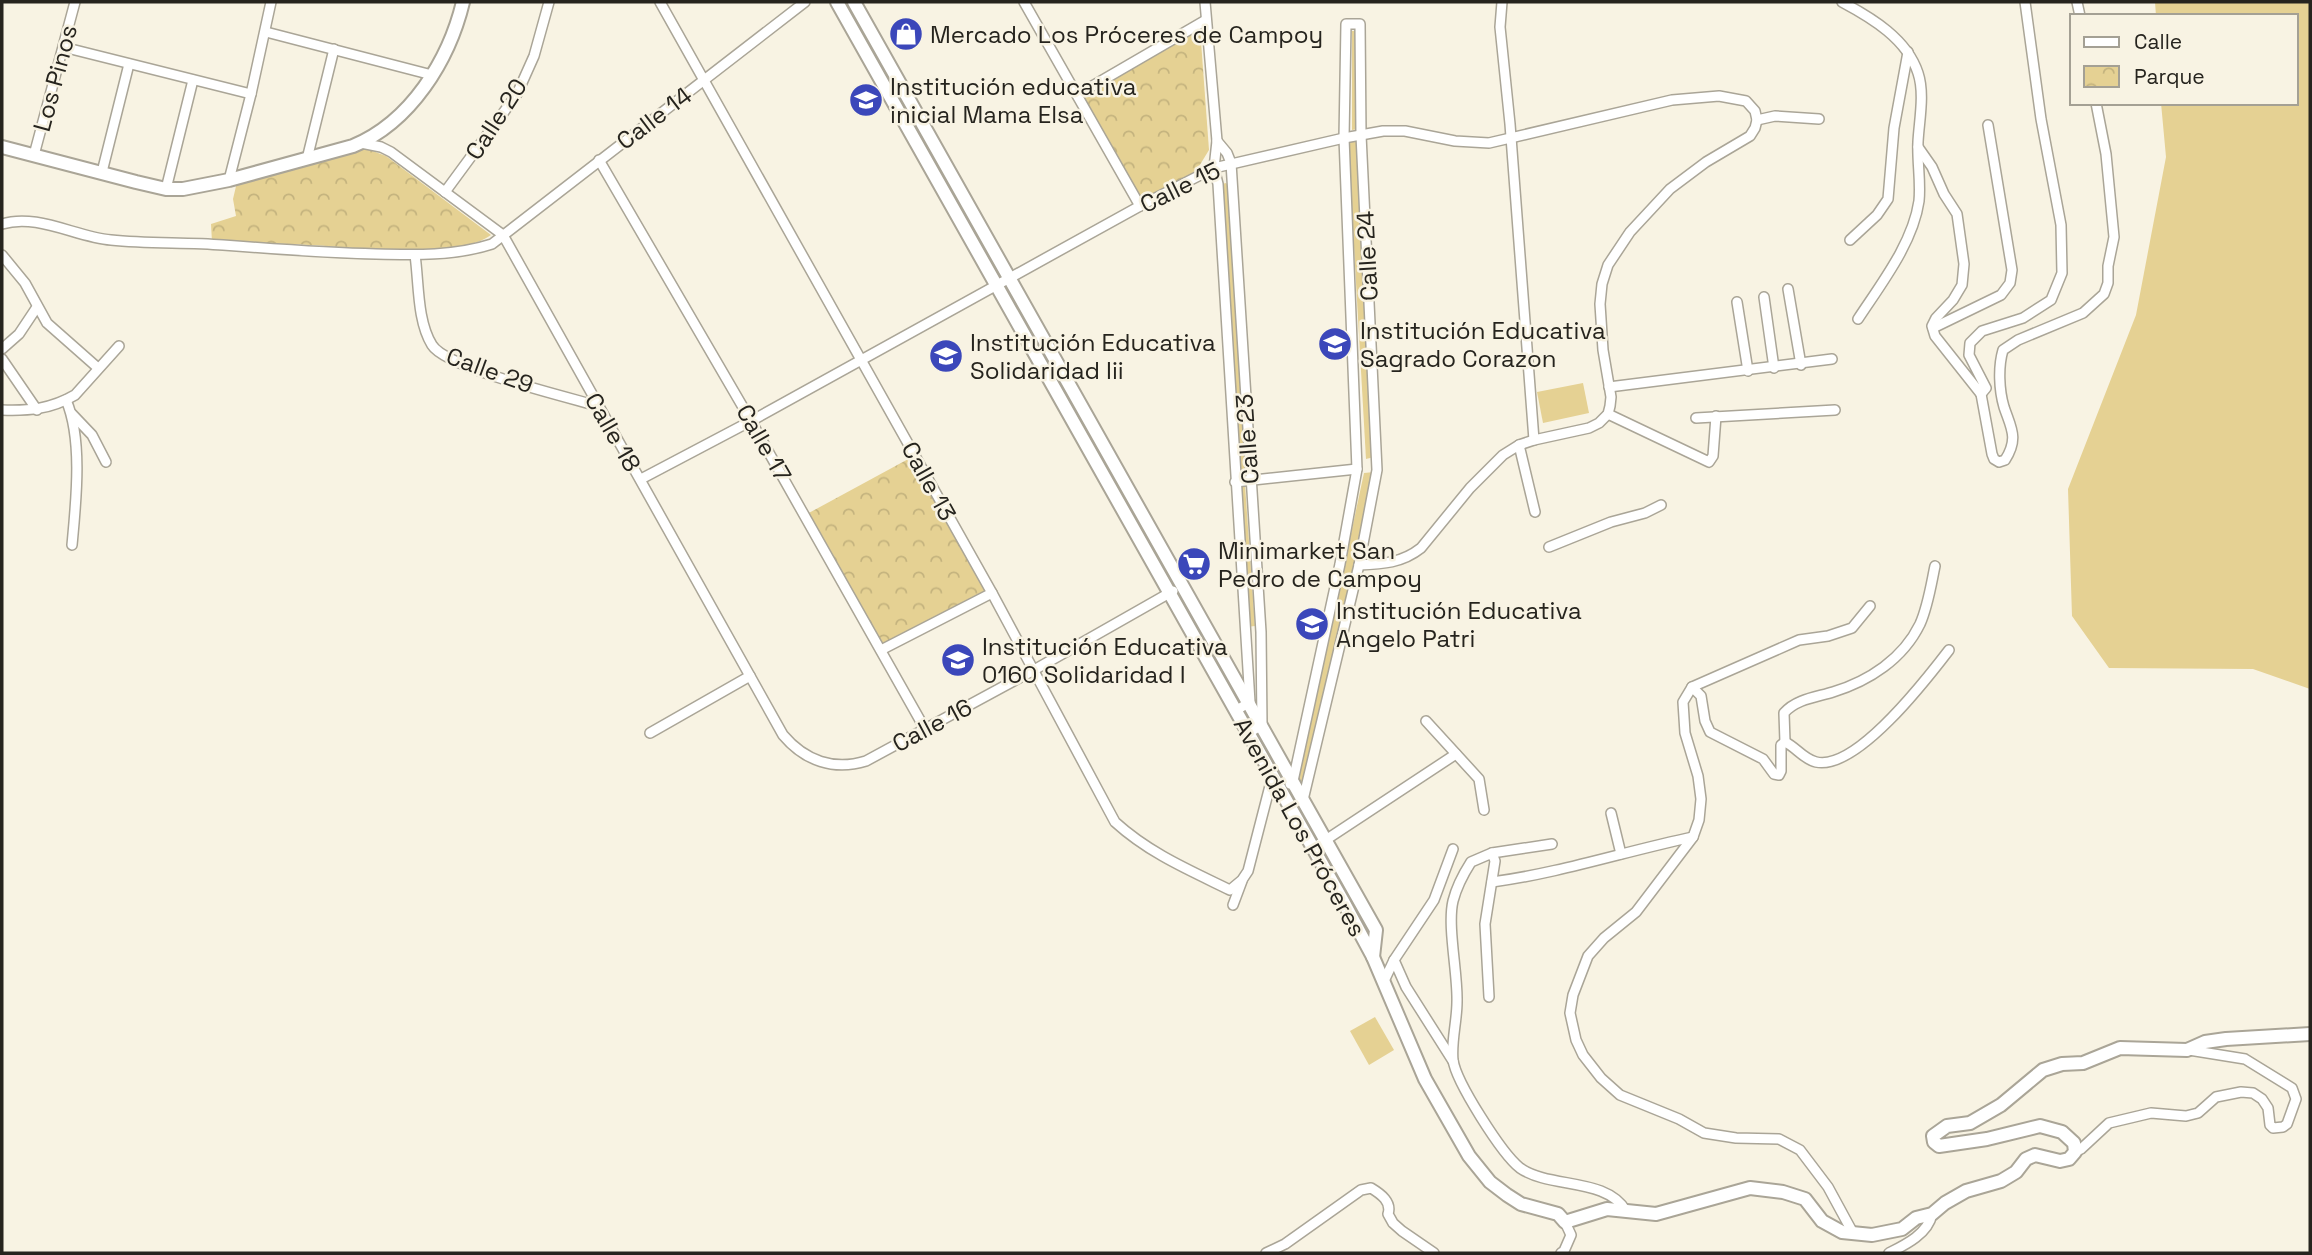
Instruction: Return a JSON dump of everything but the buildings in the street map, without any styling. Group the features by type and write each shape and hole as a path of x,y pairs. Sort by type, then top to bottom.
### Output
{"main road":[{"path":"2,147 166,189 183,189 229,180 361,143 388,127 432,75 449,47 463,2"},
{"name":"Avenida Los Próceres","path":"837,2 1373,957 1425,1079 1469,1156 1490,1182 1507,1195 1521,1204 1558,1214 1565,1222"},
{"name":"Avenida Los Próceres","path":"854,2 1376,930 1373,957"},
{"path":"1565,1222 1606,1209 1656,1214 1749,1188 1783,1192 1805,1199 1822,1221 1842,1232 1872,1235 1902,1229 1916,1218 1932,1214 1966,1191 2001,1181 2016,1172 2026,1159 2043,1156 2060,1161 2069,1159 2075,1152 2074,1143 2062,1132 2040,1126 1987,1139 1939,1146 1934,1142 1933,1136 1947,1126 1970,1123 2043,1070 2062,1064 2083,1063 2120,1048 2188,1050 2204,1042 2310,1034"}],"street":[{"name":"Los Pinos","path":"34,155 75,2"},
{"path":"229,180 271,2"},
{"name":"Calle 20","path":"445,192 517,94 534,56 549,2"},
{"name":"Calle 13","path":"660,2 992,593 1115,822 1136,841 1155,853 1230,890 1245,875"},
{"name":"Calle 14","path":"2,224 13,221 29,222 110,240 339,253 415,255 478,248 492,244 805,2"},
{"path":"1024,2 1140,206"},
{"name":"Calle 23","path":"1205,2 1217,141 1214,169 1218,184 1250,702"},
{"path":"1502,2 1500,27 1534,440"},
{"path":"1842,2 1860,11 1895,38 1908,52 1918,74 1920,91 1920,192 1916,215 1899,252 1858,319"},
{"path":"1981,394 1986,388 1969,355 1970,344 1982,331 2023,318 2051,300 2062,273 2061,225 2041,119 2025,2"},
{"path":"1077,95 1206,20"},
{"name":"Calle 24","path":"1293,781 1340,564 1357,469 1344,138 1346,24 1360,24 1361,135 1377,470 1359,565 1304,800"},
{"path":"266,32 432,75"},
{"path":"63,47 251,94"},
{"path":"307,159 334,49"},
{"path":"1850,240 1877,215 1888,199 1894,128 1908,52"},
{"path":"102,172 129,64"},
{"path":"166,189 193,80"},
{"name":"Calle 15","path":"641,479 1140,206 1231,163 1344,138 1405,131 1476,144 1511,139 1672,100 1711,96 1737,97 1746,101 1755,111 1756,124"},
{"path":"1918,147 1957,214 1964,264 1962,285 1953,300 1936,318 1933,328 1939,344 1981,394 1992,454 1999,462 2006,460 2013,441 2013,428 2003,405 2000,387 2003,350 2018,340 2082,313 2104,294 2108,283 2108,266 2114,237 2106,154 2096,105"},
{"path":"1359,565 1399,562 1412,555 1421,548 1486,471 1518,445 1589,428 1599,423 1608,414 1611,397 1602,349 1602,284 1612,257 1630,232 1670,189 1706,162 1743,141 1756,124 1775,116 1819,119"},
{"path":"1933,328 2001,295 2010,283 2012,270 1988,125"},
{"name":"Calle 23","path":"1217,141 1231,163 1261,632 1262,725"},
{"name":"Calle 18","path":"361,143 391,152 503,235 750,676 791,744 809,758 822,763"},
{"name":"Calle 17","path":"599,160 751,421 925,729"},
{"path":"2,255 25,283 47,323 98,368"},
{"name":"Calle 29","path":"415,255 423,316 432,345 442,355 498,376 598,406"},
{"path":"1788,289 1801,365"},
{"path":"1764,297 1774,368"},
{"path":"1737,302 1748,371"},
{"path":"2,349 19,334 37,307"},
{"path":"2,410 37,410 66,400 75,395 119,346"},
{"path":"2,359 37,410"},
{"path":"1609,387 1832,359"},
{"path":"66,400 72,414 78,488 72,545"},
{"path":"1696,418 1835,410"},
{"path":"72,414 92,435 106,463"},
{"path":"1608,414 1709,462 1713,456 1716,416"},
{"path":"1518,445 1535,512"},
{"path":"1235,482 1357,469"},
{"path":"1549,547 1661,505"},
{"path":"1692,687 1701,696 1710,732 1763,759 1776,775 1781,771 1784,712 1808,698 1866,680 1889,663 1920,623 1935,566"},
{"name":"Calle 16","path":"822,763 836,766 859,763 1034,670 1183,585"},
{"path":"881,650 992,593"},
{"path":"1853,1233 1828,1187 1800,1150 1779,1139 1736,1138 1704,1133 1679,1119 1620,1095 1601,1078 1583,1055 1576,1040 1570,1013 1573,995 1588,956 1604,938 1636,912 1693,837 1699,820 1701,799 1698,776 1685,733 1683,702 1692,687 1799,640 1828,636 1852,628 1870,607"},
{"path":"1784,742 1815,762 1835,762 1872,737 1914,695 1949,650"},
{"path":"650,733 750,676"},
{"path":"1235,710 1250,702"},
{"path":"1426,721 1479,779 1484,810"},
{"path":"1248,733 1262,725"},
{"path":"1312,849 1456,754"},
{"path":"1233,905 1245,875 1272,778"},
{"path":"1280,791 1293,781"},
{"path":"1290,809 1304,800"},
{"path":"1611,813 1621,854"},
{"path":"1492,882 1595,862 1693,837"},
{"path":"1453,1061 1457,1001 1453,902 1471,862 1492,853 1552,844"},
{"path":"1384,981 1394,960 1434,900 1454,849"},
{"path":"1489,997 1485,924 1495,861 1492,853"},
{"path":"1394,960 1406,987 1453,1061 1460,1079 1494,1138 1520,1167 1542,1177 1595,1189 1620,1202 1626,1211"},
{"path":"2075,1152 2109,1124 2151,1113 2186,1116 2198,1113 2216,1097 2241,1092 2253,1093 2262,1099 2268,1108 2270,1125 2273,1128 2287,1124 2296,1100 2292,1088 2245,1059 2188,1050"},
{"path":"1266,1253 1284,1244 1361,1190 1371,1188 1382,1195 1390,1208 1388,1214 1393,1223 1434,1253"},
{"path":"1889,1253 1911,1242 1930,1222 1932,1214"},
{"path":"1561,1253 1571,1235 1565,1222"}],"green space":[{"path":"840,2 851,2 1002,274 999,277 995,276"},
{"path":"2155,2 2310,2 2310,689 2253,669 2109,668 2072,616 2068,489 2136,315 2166,157 2161,105 2298,105 2298,14 2156,14"},
{"path":"1200,28 1209,150 1198,168 1189,176 1143,201 1081,96"},
{"path":"1352,31 1358,31 1358,129 1352,130"},
{"path":"1348,141 1357,141 1374,457 1366,459"},
{"path":"357,149 386,156 491,235 475,243 430,250 212,242 211,224 236,216 233,199 237,182"},
{"path":"1226,183 1247,477 1237,478 1222,184"},
{"path":"1009,283 1177,584 1171,588 1001,288"},
{"path":"1583,383 1589,413 1543,423 1537,392"},
{"path":"912,457 988,590 882,645 807,514"},
{"path":"1374,472 1309,785 1302,783 1299,777 1364,473"},
{"path":"1245,485 1255,626 1246,627 1238,486"},
{"path":"1181,591 1279,766 1275,769 1174,595"},
{"path":"1375,1017 1394,1050 1369,1065 1350,1031"}],"place":[{"name":"Mercado Los Próceres de Campoy","path":"906,34"},
{"name":"Institución educativa inicial Mama Elsa","path":"866,100"},
{"name":"Institución Educativa Sagrado Corazon","path":"1335,344"},
{"name":"Institución Educativa Solidaridad Iii","path":"946,356"},
{"name":"Minimarket San Pedro de Campoy","path":"1194,564"},
{"name":"Institución Educativa Angelo Patri","path":"1312,624"},
{"name":"Institución Educativa 0160 Solidaridad I","path":"958,660"}]}
